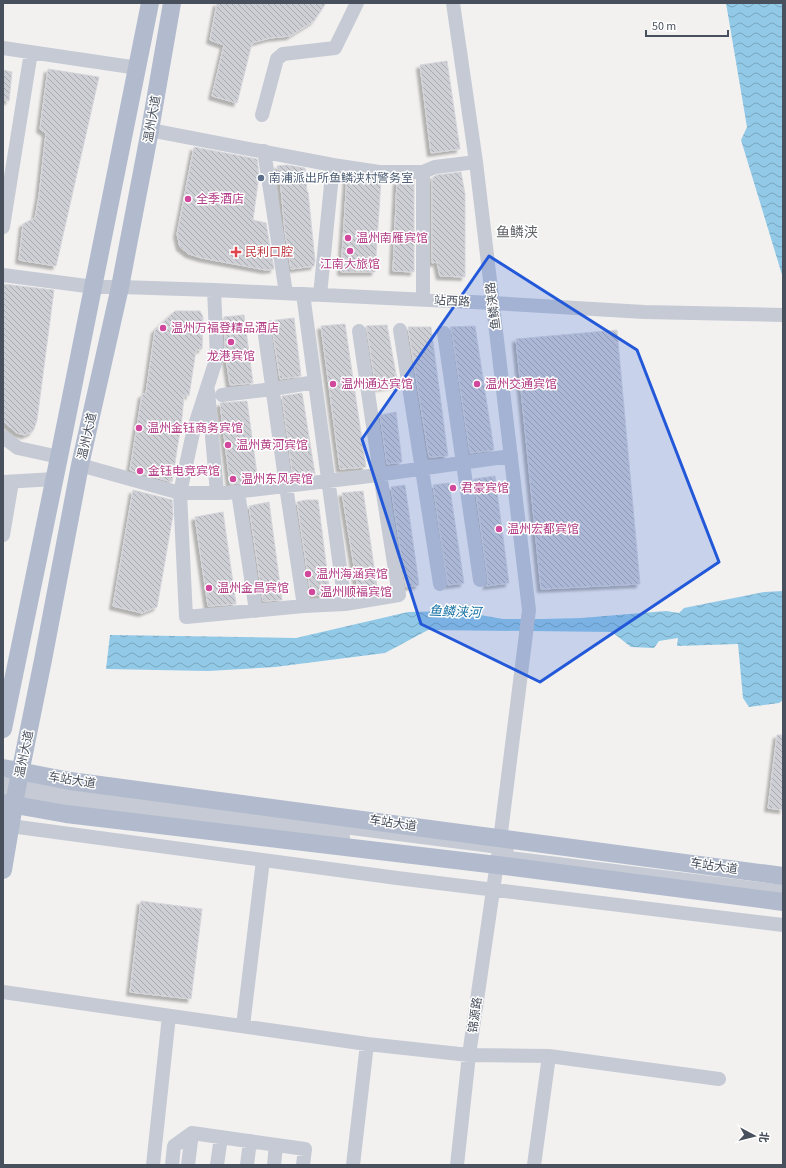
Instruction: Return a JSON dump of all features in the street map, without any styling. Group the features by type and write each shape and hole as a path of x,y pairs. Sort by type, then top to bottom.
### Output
{"main road":[{"name":"温州大道","path":"3,729 60,457 150,3"},
{"name":"温州大道","path":"3,870 10,787 43,660 80,465 120,287 150,130 172,3"},
{"name":"车站大道","path":"10,787 70,781 499,852 783,902"},
{"name":"车站大道","path":"10,787 66,814 783,876"}],"street":[{"path":"262,115 277,59 283,54 335,48 357,3"},
{"name":"鱼鳞浃路","path":"453,3 476,162 529,610 526,635"},
{"path":"3,48 138,68"},
{"path":"3,228 9,157 31,52"},
{"path":"150,130 333,165 379,172 423,172 435,167 476,162"},
{"path":"264,151 286,293"},
{"path":"320,295 333,165"},
{"path":"423,172 423,300"},
{"name":"站西路","path":"3,275 94,287 286,293 644,312 783,315"},
{"path":"214,290 217,357 194,428 180,493 186,617 304,606 345,604 400,595 359,331"},
{"path":"303,294 345,604"},
{"path":"264,328 304,606"},
{"path":"400,330 440,584"},
{"path":"444,333 480,580"},
{"path":"222,395 315,382"},
{"path":"208,385 218,493"},
{"path":"3,437 18,448 60,457"},
{"path":"80,465 180,493 218,493 328,481 511,456"},
{"path":"3,535 8,482 55,479"},
{"path":"238,492 256,611"},
{"name":"锦源路","path":"457,1165 469,1055 499,852 526,635"},
{"path":"7,826 493,890 783,925"},
{"path":"499,852 783,885"},
{"path":"499,852 783,892"},
{"path":"243,1026 263,860"},
{"path":"3,992 368,1044 469,1055 549,1056 719,1078"},
{"path":"153,1165 170,1016"},
{"path":"353,1165 368,1044"},
{"path":"534,1165 549,1056"},
{"path":"188,1165 192,1133"},
{"path":"172,1165 174,1146 192,1133 305,1148 303,1165"},
{"path":"217,1165 221,1137"},
{"path":"247,1165 250,1141"},
{"path":"274,1165 276,1145"}],"highlighted area":[{"path":"489,256 637,350 719,562 540,682 421,624 362,439"}],"water":[{"path":"726,3 783,3 783,278 741,140 747,127"},
{"path":"783,591 783,700 779,703 749,707 743,698 738,644 677,646 678,638 659,641 654,648 631,647 612,632 428,630 385,653 275,667 208,671 106,669 110,635 296,638 408,612 458,611 503,619 581,618 666,611 679,613 684,608 764,592"}],"building":[{"path":"217,3 326,3 314,21 290,36 270,38 252,43 237,103 212,96 224,45 210,40"},
{"path":"447,61 460,149 431,153 420,65"},
{"path":"48,69 99,77 56,266 19,260 23,224 35,218 39,196 46,133 40,129"},
{"path":"3,70 12,72 9,101 3,100"},
{"path":"194,147 257,159 259,175 253,220 266,223 274,269 266,270 202,258 189,254 180,247 177,234"},
{"path":"287,165 305,168 315,261 314,266 291,269 277,166"},
{"path":"461,172 465,194 465,277 440,276 437,262 432,263 432,180 433,177 437,175"},
{"path":"347,177 381,180 375,272 341,272"},
{"path":"414,180 414,272 393,271 397,181"},
{"path":"3,284 54,290 37,420 32,432 25,435 17,433 3,421"},
{"path":"175,311 200,311 203,317 202,349 196,350 189,396 184,395 172,482 130,470 142,395 146,393 155,330"},
{"path":"244,315 253,383 230,385 225,351 224,317"},
{"path":"294,318 301,376 280,379 272,327 269,321"},
{"path":"345,324 366,467 340,469 321,326"},
{"path":"387,325 398,385 376,388 366,326"},
{"path":"475,326 494,450 470,453 450,327"},
{"path":"408,327 431,327 448,456 429,457"},
{"path":"617,330 640,584 541,589 516,339"},
{"path":"302,393 315,474 293,477 282,396"},
{"path":"247,401 258,481 230,484 220,403"},
{"path":"396,412 402,462 387,464 380,415"},
{"path":"495,476 509,583 486,586 488,579 474,479"},
{"path":"449,483 464,583 448,585 433,485"},
{"path":"405,485 419,585 406,587 391,487"},
{"path":"133,490 172,500 173,515 157,607 142,613 113,606"},
{"path":"363,491 377,587 358,590 342,493"},
{"path":"318,500 330,594 311,596 297,502"},
{"path":"269,502 282,600 263,601 249,506"},
{"path":"223,512 236,604 208,606 195,517"},
{"path":"777,735 783,735 783,810 768,808"},
{"path":"141,901 202,909 191,999 130,992"}],"place":[{"name":"南浦派出所鱼鳞浃村警务室","path":"261,178"},
{"name":"全季酒店","path":"188,199"},
{"name":"温州南雁宾馆","path":"348,238"},
{"name":"江南大旅馆","path":"350,251"},
{"name":"民利口腔","path":"236,252"},
{"name":"温州万福登精品酒店","path":"163,328"},
{"name":"龙港宾馆","path":"231,342"},
{"name":"温州通达宾馆","path":"333,384"},
{"name":"温州交通宾馆","path":"477,384"},
{"name":"温州金钰商务宾馆","path":"139,428"},
{"name":"温州黄河宾馆","path":"228,445"},
{"name":"金钰电竞宾馆","path":"140,471"},
{"name":"温州东风宾馆","path":"233,479"},
{"name":"君豪宾馆","path":"453,488"},
{"name":"温州宏都宾馆","path":"499,529"},
{"name":"温州海涵宾馆","path":"308,574"},
{"name":"温州金昌宾馆","path":"209,588"},
{"name":"温州顺福宾馆","path":"312,592"}],"district":[{"name":"鱼鳞浃","path":"517,232"}],"water label":[{"name":"鱼鳞浃河","path":"455,611"}]}
